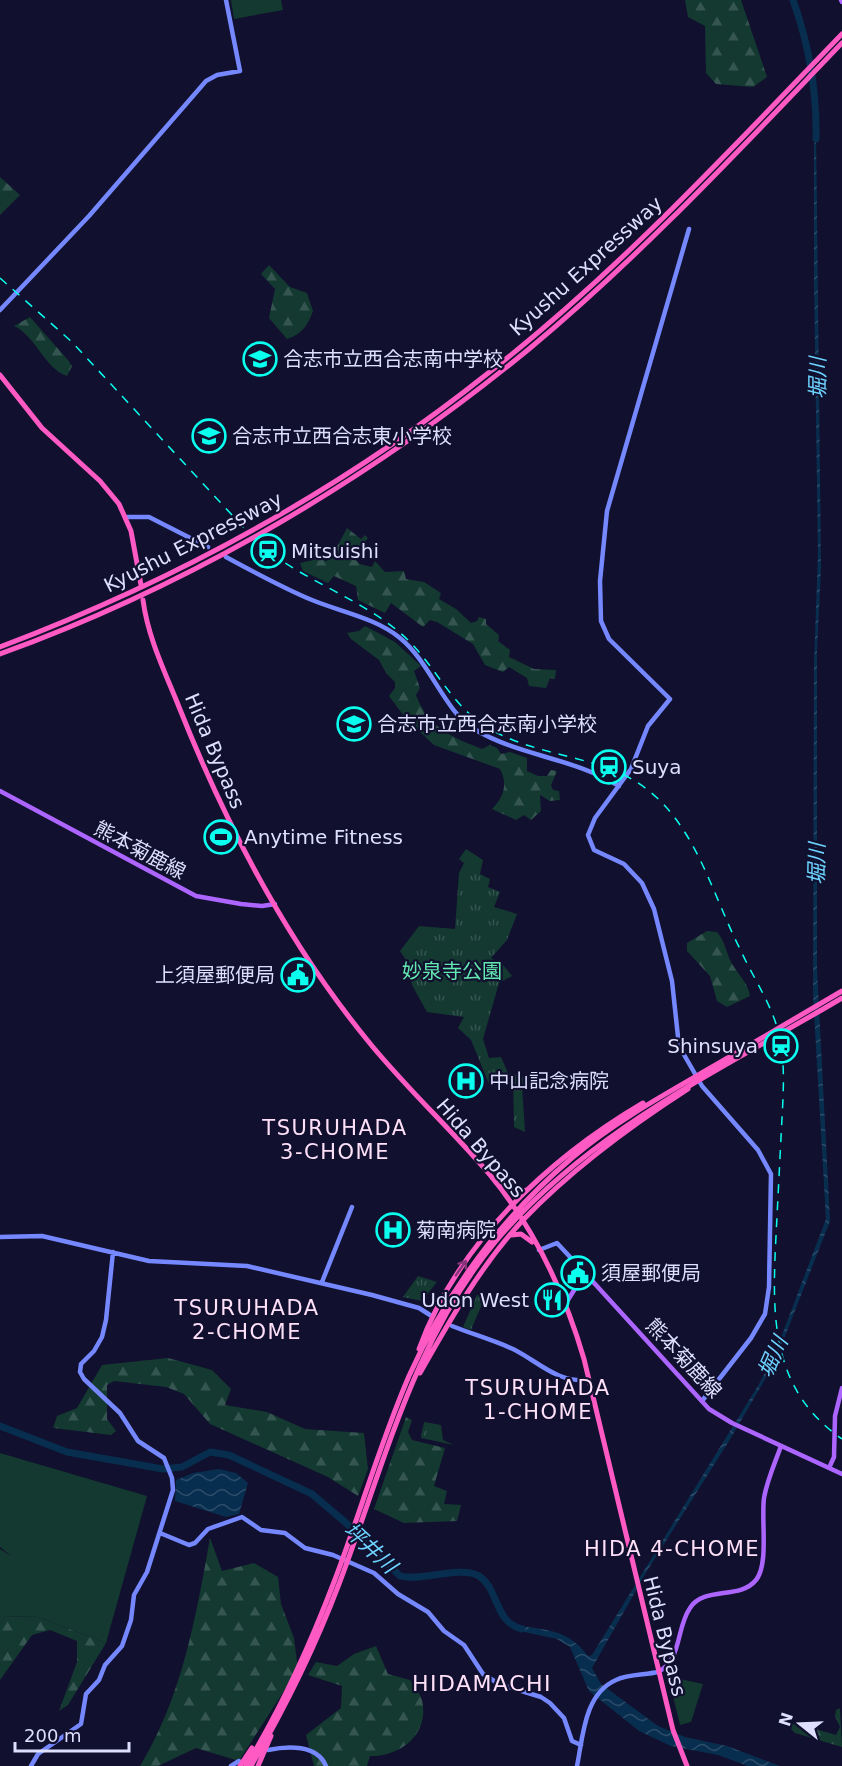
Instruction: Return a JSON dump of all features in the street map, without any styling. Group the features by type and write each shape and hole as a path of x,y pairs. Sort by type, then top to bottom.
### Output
{"highway":[{"name":"Kyushu Expressway","path":"0,654 139,596 211,560 389,446 487,375 617,262 842,34"},
{"name":"Kyushu Expressway","path":"0,647 104,605 264,527 390,453 453,408 530,348 676,215 842,43"},
{"path":"0,375 42,428 113,495 127,517 141,585"},
{"name":"Hida Bypass","path":"143,600 158,656 208,778 224,813 275,904 315,969 367,1039 490,1175 513,1206 523,1220 566,1303 588,1380 658,1672 674,1732 687,1766"},
{"path":"409,1377 435,1322 454,1291 507,1224 542,1185 586,1147 640,1109 842,991"},
{"path":"377,1466 404,1401 440,1325 507,1224 604,1141 674,1093 842,998"},
{"path":"490,1175 516,1194 525,1192 565,1158 622,1116 718,1063"},
{"path":"404,1401 460,1303 523,1220 563,1182 638,1123 727,1064"},
{"path":"258,1766 300,1669 334,1581 424,1333 449,1286 486,1236 546,1174"},
{"path":"508,1238 514,1234 525,1235 539,1250"},
{"path":"239,1764 300,1669"},
{"path":"246,1766 300,1669"},
{"path":"251,1766 281,1712"}],"main road":[{"name":"熊本菊鹿線","path":"0,791 196,896 262,906 275,904"},
{"name":"熊本菊鹿線","path":"585,1273 702,1401 732,1423 842,1474"},
{"path":"566,1303 585,1273"},
{"path":"577,1285 584,1281 595,1282"},
{"path":"829,1468 834,1457 835,1416 842,1388"},
{"path":"658,1672 671,1662 686,1615 693,1604 707,1597 743,1589 757,1578 762,1560 765,1494 782,1446"}],"street":[{"path":"0,310 89,216 207,81 217,75 240,71 226,0"},
{"path":"689,230 612,492 603,540 600,610 605,632 623,655 670,699 648,725 631,770 590,826 588,840 594,850 629,868 642,883 654,909 672,981 680,1046 702,1086 765,1160 773,1183 769,1287 765,1314 751,1338 702,1401"},
{"path":"127,517 149,517 208,547"},
{"path":"226,557 298,593 392,631 416,652 455,711 476,730 514,746 580,766 619,786"},
{"path":"322,1282 352,1208"},
{"path":"0,1231 3,1237 32,1235 149,1261 247,1266 322,1282 419,1308 430,1315"},
{"path":"539,1250 557,1243 585,1273"},
{"path":"31,1766 38,1754 81,1724 86,1694 99,1680 105,1665 122,1646 131,1620 134,1595 144,1579 174,1490 168,1464 158,1453 138,1441 120,1413 84,1379 80,1372 81,1364 94,1351 102,1337 113,1252"},
{"path":"452,1326 513,1349 551,1373 572,1380 588,1380"},
{"path":"160,1533 189,1545 195,1543 208,1529 242,1517 267,1532 285,1533 312,1551 324,1551 362,1566 428,1612 444,1631 464,1645 483,1674 499,1684 541,1697 550,1703 564,1718 572,1741 581,1745"},
{"path":"577,1766 586,1720 596,1697 616,1680 658,1672"},
{"path":"268,1750 293,1746 316,1754 326,1766"},
{"path":"231,1766 239,1764"}],"green space":[{"path":"231,0 281,0 283,10 234,19"},
{"path":"685,0 741,0 767,77 753,87 716,84 706,73 705,26 688,17"},
{"path":"0,177 20,195 0,215"},
{"path":"269,265 290,287 307,293 313,311 304,328 287,339 269,318 275,289 261,274"},
{"path":"30,317 72,366 67,376 52,366 28,337 14,326"},
{"path":"347,528 361,539 365,535 368,538 357,552 355,559 360,564 372,567 375,561 385,572 404,571 406,579 424,582 441,593 439,599 456,609 471,623 477,621 479,617 486,619 486,624 499,635 498,641 510,650 509,657 534,669 556,670 555,679 550,678 546,688 529,686 527,678 509,667 503,672 485,665 473,644 437,622 430,620 423,627 391,603 385,613 358,600 356,586 334,576 328,583 303,571 300,563 317,559 327,561 330,548 338,545"},
{"path":"365,626 395,642 421,666 414,671 420,688 416,695 427,716 434,723 451,735 482,749 490,745 497,748 501,754 510,752 527,758 527,771 538,776 547,776 551,770 557,771 551,785 553,790 559,791 560,800 550,801 540,795 541,811 531,820 524,815 516,820 492,809 504,790 504,780 500,769 434,745 407,720 389,696 395,688 395,682 386,673 379,660 351,639 347,633 359,631"},
{"name":"妙泉寺公園","path":"466,849 483,860 480,874 490,879 488,887 500,892 494,907 517,914 507,940 491,958 503,965 512,976 499,983 483,1039 489,1058 501,1057 508,1073 528,1078 533,1084 522,1086 525,1132 514,1127 513,1080 489,1084 471,1040 458,1028 464,1017 427,1012 412,985 408,963 400,951 419,926 455,929 459,873 464,863 459,859"},
{"path":"707,931 717,932 720,935 731,962 749,991 750,996 727,1007 717,1001 710,976 687,951 687,943"},
{"path":"418,1276 437,1282 422,1301 403,1297"},
{"path":"477,1295 485,1297 471,1330 463,1327"},
{"path":"168,1358 212,1370 231,1389 225,1405 267,1412 305,1429 364,1433 368,1469 358,1496 328,1477 210,1424 184,1394 166,1387 114,1381 107,1385 107,1419 116,1431 111,1435 53,1428 57,1416 77,1408 102,1365"},
{"path":"406,1417 412,1420 408,1432 412,1440 445,1448 434,1486 447,1491 444,1504 461,1505 457,1521 404,1523 374,1509"},
{"path":"424,1422 441,1425 443,1440 454,1445 421,1438"},
{"path":"0,1453 147,1496 106,1643 38,1617 0,1616 0,1549 11,1556 0,1547"},
{"path":"210,1538 222,1571 254,1563 278,1577 281,1604 294,1638 298,1669 239,1761 196,1748 158,1766 140,1766 167,1712 186,1656"},
{"path":"0,1616 38,1617 106,1643 68,1705 59,1711 77,1662 77,1641 50,1630 32,1635 0,1680"},
{"path":"376,1646 388,1674 410,1680 420,1695 423,1712 417,1733 402,1748 370,1756 367,1766 314,1766 306,1735 341,1708 342,1686 308,1675 316,1662 337,1666 354,1654"},
{"path":"680,1679 703,1684 691,1722 680,1725 669,1680"},
{"path":"840,1708 842,1747 795,1733 788,1726 789,1721 836,1735 840,1727 835,1716 836,1710"}],"water":[{"path":"816,127 821,568 817,651 817,969 830,1221 775,1362 729,1441 647,1571 592,1668 601,1684 658,1726 685,1737 727,1746 780,1766 748,1766 718,1755 671,1746 639,1731 589,1691 570,1647 557,1639 515,1630 515,1625 556,1632 573,1640 588,1656 592,1655 759,1384 774,1356 826,1219 813,995 814,664 818,553 814,278"},
{"path":"219,1469 236,1473 248,1483 239,1514 226,1517 175,1501 176,1480 193,1473"}],"waterway":[{"name":"堀川","path":"793,0 811,68 816,139"},
{"name":"坪井川","path":"0,1426 67,1452 163,1469 182,1467 210,1452 229,1455 312,1494 345,1522 400,1576 419,1577 462,1572 479,1576 490,1589 506,1620 522,1629"}],"railway":[{"path":"0,278 72,342 244,528"},
{"path":"258,543 274,556 364,608 398,631 422,655 463,708 490,729 522,744 608,768 624,775 647,789 682,828 708,876 777,1026 782,1051 783,1078 774,1294 780,1348 788,1374 801,1397 818,1419 842,1439"}],"place":[{"name":"合志市立西合志南中学校","path":"260,359"},
{"name":"合志市立西合志東小学校","path":"209,436"},
{"name":"Mitsuishi","path":"268,551"},
{"name":"合志市立西合志南小学校","path":"354,724"},
{"name":"Suya","path":"609,767"},
{"name":"Anytime Fitness","path":"221,837"},
{"name":"上須屋郵便局","path":"298,975"},
{"name":"Shinsuya","path":"781,1046"},
{"name":"中山記念病院","path":"466,1081"},
{"name":"菊南病院","path":"393,1230"},
{"name":"須屋郵便局","path":"578,1273"},
{"name":"Udon West","path":"552,1300"}],"district":[{"name":"TSURUHADA 3-CHOME","path":"335,1140"},
{"name":"TSURUHADA 2-CHOME","path":"247,1320"},
{"name":"TSURUHADA 1-CHOME","path":"538,1400"},
{"name":"HIDA 4-CHOME","path":"672,1549"},
{"name":"HIDAMACHI","path":"482,1683"}]}
